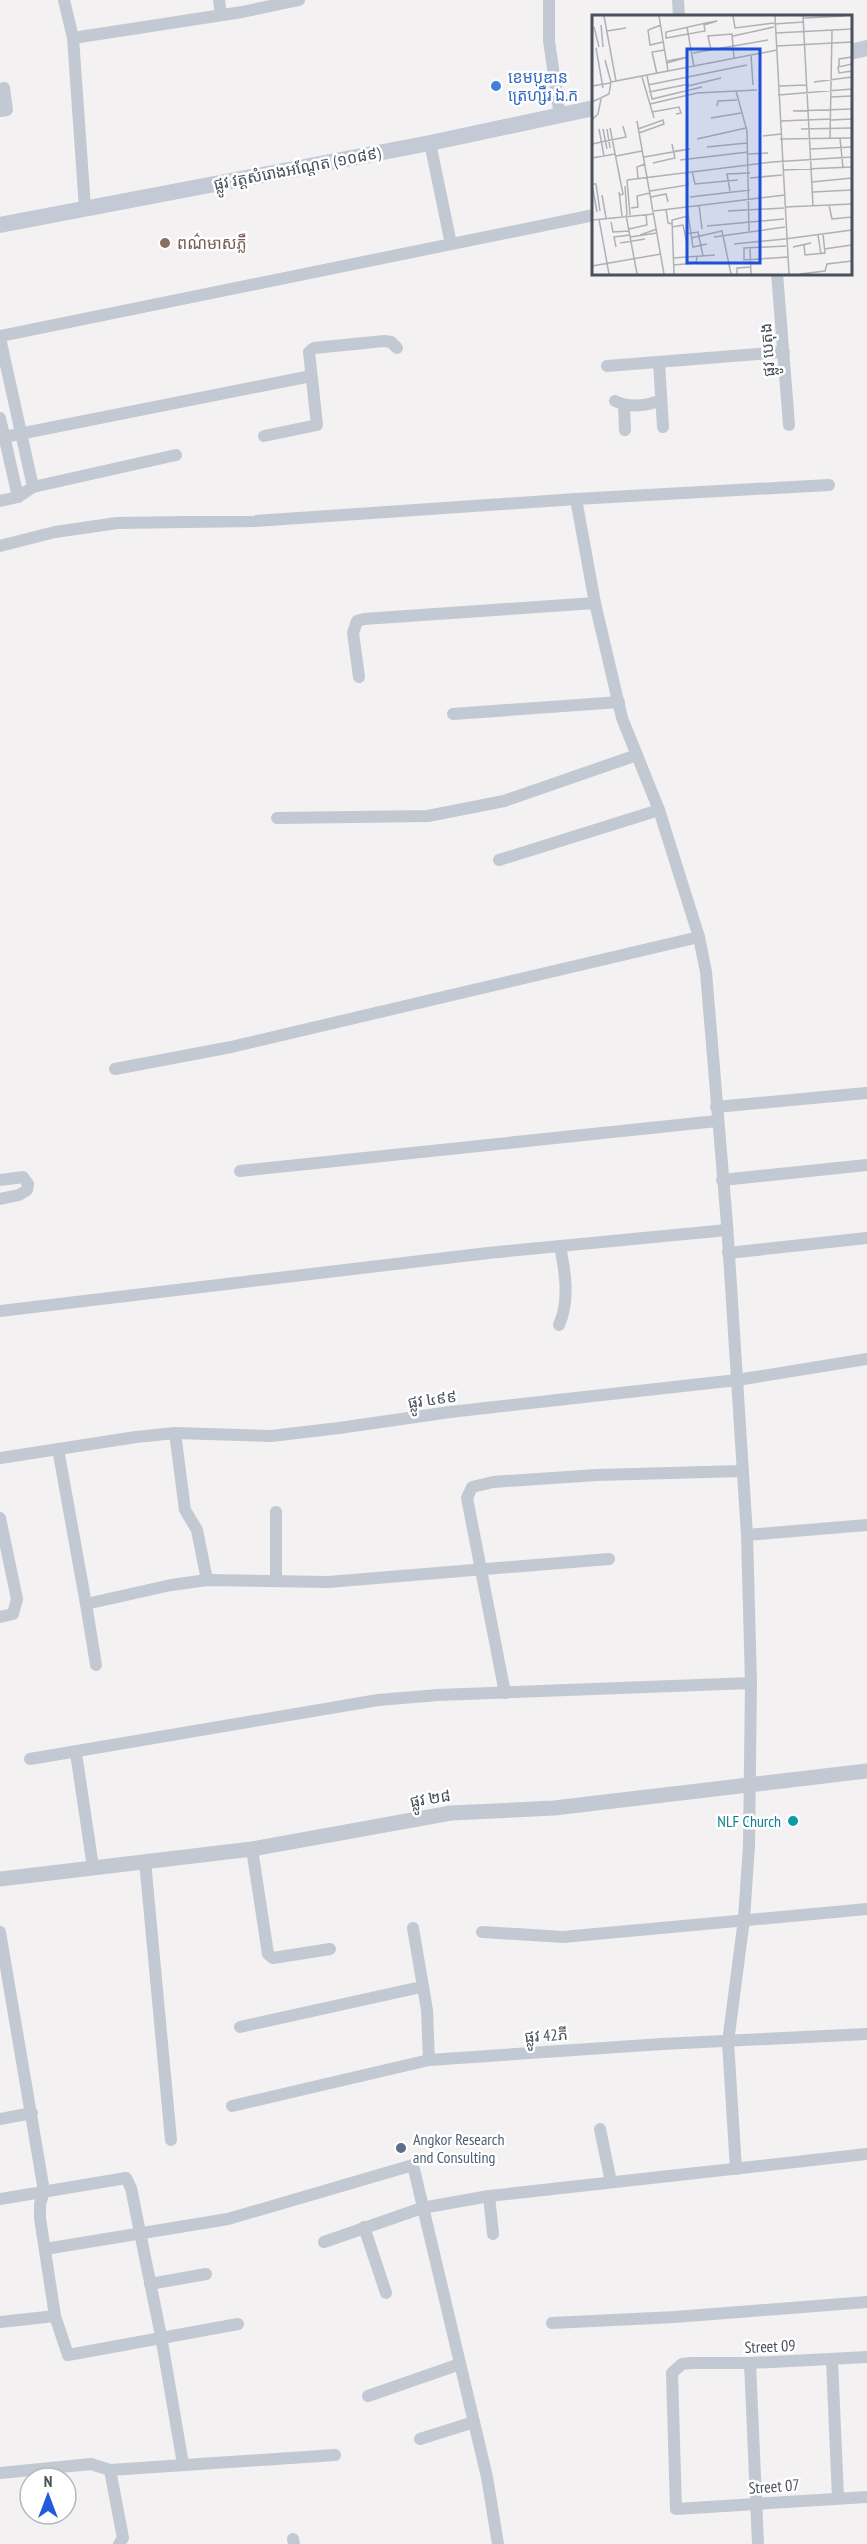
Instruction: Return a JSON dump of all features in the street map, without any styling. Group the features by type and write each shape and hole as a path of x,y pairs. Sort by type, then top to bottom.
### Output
{"main road":[{"path":"852,52 867,48"},
{"name":"ផ្លូវ វត្តសំរោងអណ្ដែត (១០៨៩)","path":"0,225 430,143 592,108"}],"street":[{"path":"64,0 73,39 85,208"},
{"path":"219,0 221,15"},
{"path":"73,39 299,0"},
{"path":"549,0 549,41 560,116"},
{"path":"678,0 679,15"},
{"path":"0,89 4,88 7,110 0,111"},
{"path":"430,143 451,244"},
{"path":"33,487 0,337 592,215"},
{"name":"ផ្លូវ បេតុង","path":"777,274 789,425"},
{"path":"264,436 317,425 309,352 314,348 384,341 391,342 397,348"},
{"path":"607,366 784,352"},
{"path":"659,362 663,427"},
{"path":"4,437 311,376"},
{"path":"625,430 620,403 653,403 661,400"},
{"path":"16,410 0,416 18,497"},
{"path":"0,501 18,497 33,487 176,455"},
{"path":"0,546 55,532 117,523 255,521 576,499 829,485"},
{"path":"576,499 596,603 622,718 659,810 699,937 706,972 727,1230 747,1535 751,1683 750,1845 744,1919 728,2042 736,2169"},
{"path":"358,677 353,633 357,621 596,603"},
{"path":"453,714 619,702"},
{"path":"277,818 428,816 504,801 637,755"},
{"path":"498,860 659,810"},
{"path":"115,1069 231,1047 699,937"},
{"path":"716,1107 866,1093"},
{"path":"240,1171 717,1121"},
{"path":"723,1180 867,1165"},
{"path":"0,1180 23,1177 28,1184 27,1190 19,1195 0,1198"},
{"path":"0,1311 560,1246 727,1230"},
{"path":"728,1253 867,1238"},
{"path":"559,1325 564,1315 565,1303 564,1268 560,1246"},
{"name":"ផ្លូវ ៤៩៩","path":"0,1458 136,1437 175,1434 272,1436 450,1412 737,1380 867,1359"},
{"path":"175,1434 185,1510 197,1530 207,1580"},
{"path":"58,1449 96,1665"},
{"path":"506,1693 467,1498 472,1487 493,1482 597,1475 742,1471"},
{"path":"276,1512 276,1580"},
{"path":"0,1518 17,1599 14,1614 0,1617"},
{"path":"747,1535 867,1525"},
{"path":"86,1604 171,1585 207,1580 328,1582 609,1558"},
{"path":"30,1759 378,1700 751,1683"},
{"path":"75,1752 93,1868"},
{"name":"ផ្លូវ ២៨","path":"0,1879 252,1849 451,1813 554,1808 867,1771"},
{"path":"252,1849 268,1954 273,1958 330,1948"},
{"path":"146,1861 171,2140"},
{"path":"483,1932 563,1937 867,1909"},
{"path":"413,1928 421,1986 427,2010 429,2060"},
{"path":"0,1932 5,1992 33,2113 44,2192 40,2211 55,2316 68,2355 161,2336 238,2324"},
{"path":"240,2027 421,1986"},
{"name":"ផ្លូវ 42ភី","path":"232,2106 429,2060 867,2034"},
{"path":"0,2119 33,2113"},
{"path":"600,2129 611,2182"},
{"path":"324,2242 422,2208 489,2196 867,2154"},
{"path":"45,2249 228,2219 413,2165 489,2486 498,2544"},
{"path":"0,2199 126,2178 131,2188 161,2336 183,2464"},
{"path":"489,2196 493,2234"},
{"path":"364,2227 386,2293"},
{"path":"150,2284 206,2274"},
{"path":"552,2323 675,2317 867,2302"},
{"path":"0,2322 55,2316"},
{"name":"Street 09","path":"684,2509 676,2510 672,2373 675,2368 691,2363 750,2363 867,2357"},
{"path":"832,2360 838,2498"},
{"path":"750,2363 754,2503 758,2544"},
{"path":"368,2396 460,2364"},
{"path":"420,2439 474,2422"},
{"path":"0,2473 91,2464 110,2470 335,2455"},
{"path":"110,2470 123,2538 120,2544"},
{"name":"Street 07","path":"684,2509 867,2497"}],"place":[{"name":"ខេមបូឌាន ត្រេហ្សឺរ ឯ.ក","path":"496,86"},
{"name":"ពណ៌មាសភ្លឺ","path":"165,243"},
{"name":"NLF Church","path":"793,1821"},
{"name":"Angkor Research and Consulting","path":"401,2148"}]}
